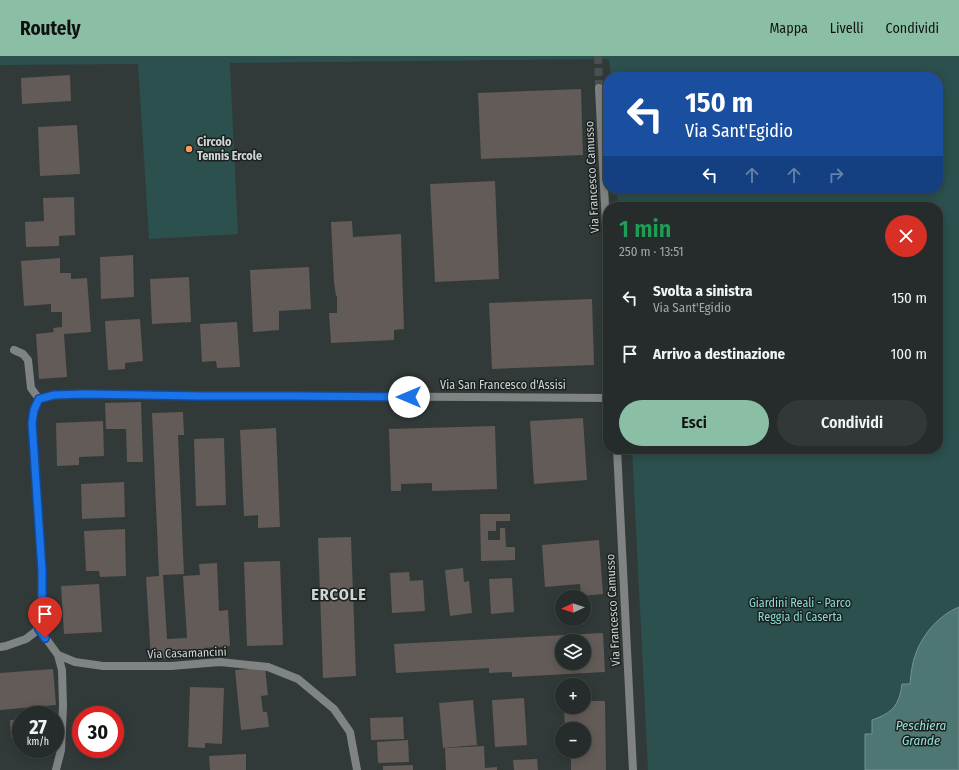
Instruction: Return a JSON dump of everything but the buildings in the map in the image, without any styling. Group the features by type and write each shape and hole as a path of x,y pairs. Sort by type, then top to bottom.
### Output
{"street":[{"name":"Via Francesco Camusso","path":"600,88 603,154"},
{"path":"0,647 26,639 39,629 42,614 42,570 32,423 34,410 39,399 31,388 28,360 23,354 14,350"},
{"name":"Via San Francesco d'Assisi","path":"39,399 54,395 85,394 603,398"},
{"name":"Via Francesco Camusso","path":"617,454 633,770"},
{"path":"39,629 58,655 62,670 63,706 61,750 56,770"},
{"name":"Via Casamancini","path":"58,655 75,662 103,666 171,666 220,662 268,667 298,679 334,709 350,732 357,770"}],"green space":[{"name":"Giardini Reali - Parco Reggia di Caserta","path":"0,56 959,56 959,770 648,770 632,454 943,454 943,202 618,202 617,194 943,194 943,72 610,72 609,59 230,63 238,234 149,239 138,64 0,65"}],"water":[{"name":"Peschiera Grande","path":"959,607 959,770 865,770 865,734 872,734 872,720 885,715 893,708 899,698 902,684 910,684 915,657 927,632 938,620"}],"tunnel":[{"path":"598,56 599,88"}],"place":[{"name":"Circolo Tennis Ercole","path":"189,149"}],"district":[{"name":"ERCOLE","path":"339,594"}],"route":[{"path":"45,638 39,629 42,614 42,570 32,423 34,410 39,399 54,395 85,394 409,397"}]}
